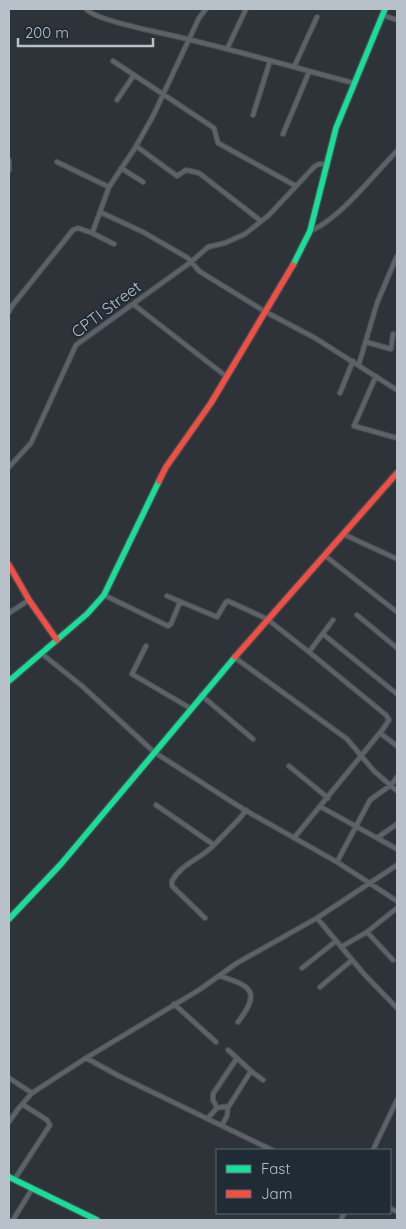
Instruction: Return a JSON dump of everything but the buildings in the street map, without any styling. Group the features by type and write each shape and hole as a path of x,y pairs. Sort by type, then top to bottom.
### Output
{"street":[{"path":"86,9 93,14 118,23 189,39 354,83"},
{"path":"92,233 109,187 136,146 199,18 206,9"},
{"path":"227,49 246,9"},
{"path":"9,681 87,614 104,595 166,467 211,403 300,253 310,231 336,128 383,12 397,20"},
{"path":"294,67 317,17"},
{"path":"113,61 214,128 218,143 296,186"},
{"path":"253,114 270,61"},
{"path":"283,134 309,72"},
{"path":"117,100 134,75"},
{"path":"136,146 177,176 186,170 199,173 260,221"},
{"path":"310,231 319,228 334,216 397,151"},
{"path":"9,160 9,170"},
{"path":"57,162 109,187"},
{"name":"CPTI Street","path":"9,468 32,441 76,345 191,262 208,247 225,243 245,234 317,165 326,164"},
{"path":"121,168 143,182"},
{"path":"100,212 142,232 188,258 199,271 264,312 315,338 359,364 397,390"},
{"path":"9,312 73,230 78,228 114,244"},
{"path":"359,364 377,303 397,256"},
{"path":"392,268 396,271"},
{"path":"133,304 227,376"},
{"path":"366,342 392,348 393,334"},
{"path":"340,392 353,362"},
{"path":"376,376 354,426 397,438"},
{"path":"9,919 61,864 266,619 397,473"},
{"path":"343,534 397,559"},
{"path":"324,555 397,612"},
{"path":"9,565 29,600 57,640"},
{"path":"104,595 168,626 171,624 180,602"},
{"path":"167,596 217,616 228,601 266,619 386,716 388,720 380,733 294,838"},
{"path":"9,613 29,600"},
{"path":"357,615 397,648"},
{"path":"309,652 333,620"},
{"path":"323,634 397,694"},
{"path":"146,646 132,674 190,708"},
{"path":"41,653 82,686 154,752 246,810 337,862 397,901"},
{"path":"234,657 348,739 374,771 397,791"},
{"path":"201,695 253,739"},
{"path":"380,733 397,746"},
{"path":"289,766 328,798"},
{"path":"337,862 370,800 391,785 397,777"},
{"path":"156,805 214,845"},
{"path":"321,807 397,849"},
{"path":"205,918 172,886 172,881 184,866 204,854 214,845 246,810"},
{"path":"377,838 397,824"},
{"path":"9,1122 32,1094 86,1058 220,976 252,954 317,918 397,865"},
{"path":"341,947 367,932 397,908"},
{"path":"317,918 352,960 397,1008"},
{"path":"367,932 393,960"},
{"path":"302,968 336,941"},
{"path":"320,987 352,960"},
{"path":"220,976 244,984 250,993 250,1005 238,1022"},
{"path":"174,1004 216,1042"},
{"path":"228,1050 250,1071 263,1080"},
{"path":"86,1058 119,1076 270,1149"},
{"path":"217,1108 213,1100 213,1094 236,1058"},
{"path":"222,1125 227,1116 228,1107 250,1071"},
{"path":"9,1078 32,1094"},
{"path":"373,1149 397,1100"},
{"path":"22,1104 47,1120 50,1125 11,1179 97,1220"},
{"path":"208,1118 217,1108 228,1107"},
{"path":"13,1220 32,1189"}],"traffic: fast":[{"path":"293,265 310,231 336,128 385,9"},
{"path":"9,681 87,614 104,595 159,481"},
{"path":"9,919 61,864 235,657"},
{"path":"9,1177 97,1220"}],"traffic: jam":[{"path":"159,481 166,467 211,403 293,265"},
{"path":"235,657 397,473"},
{"path":"9,565 29,600 57,640"}]}
